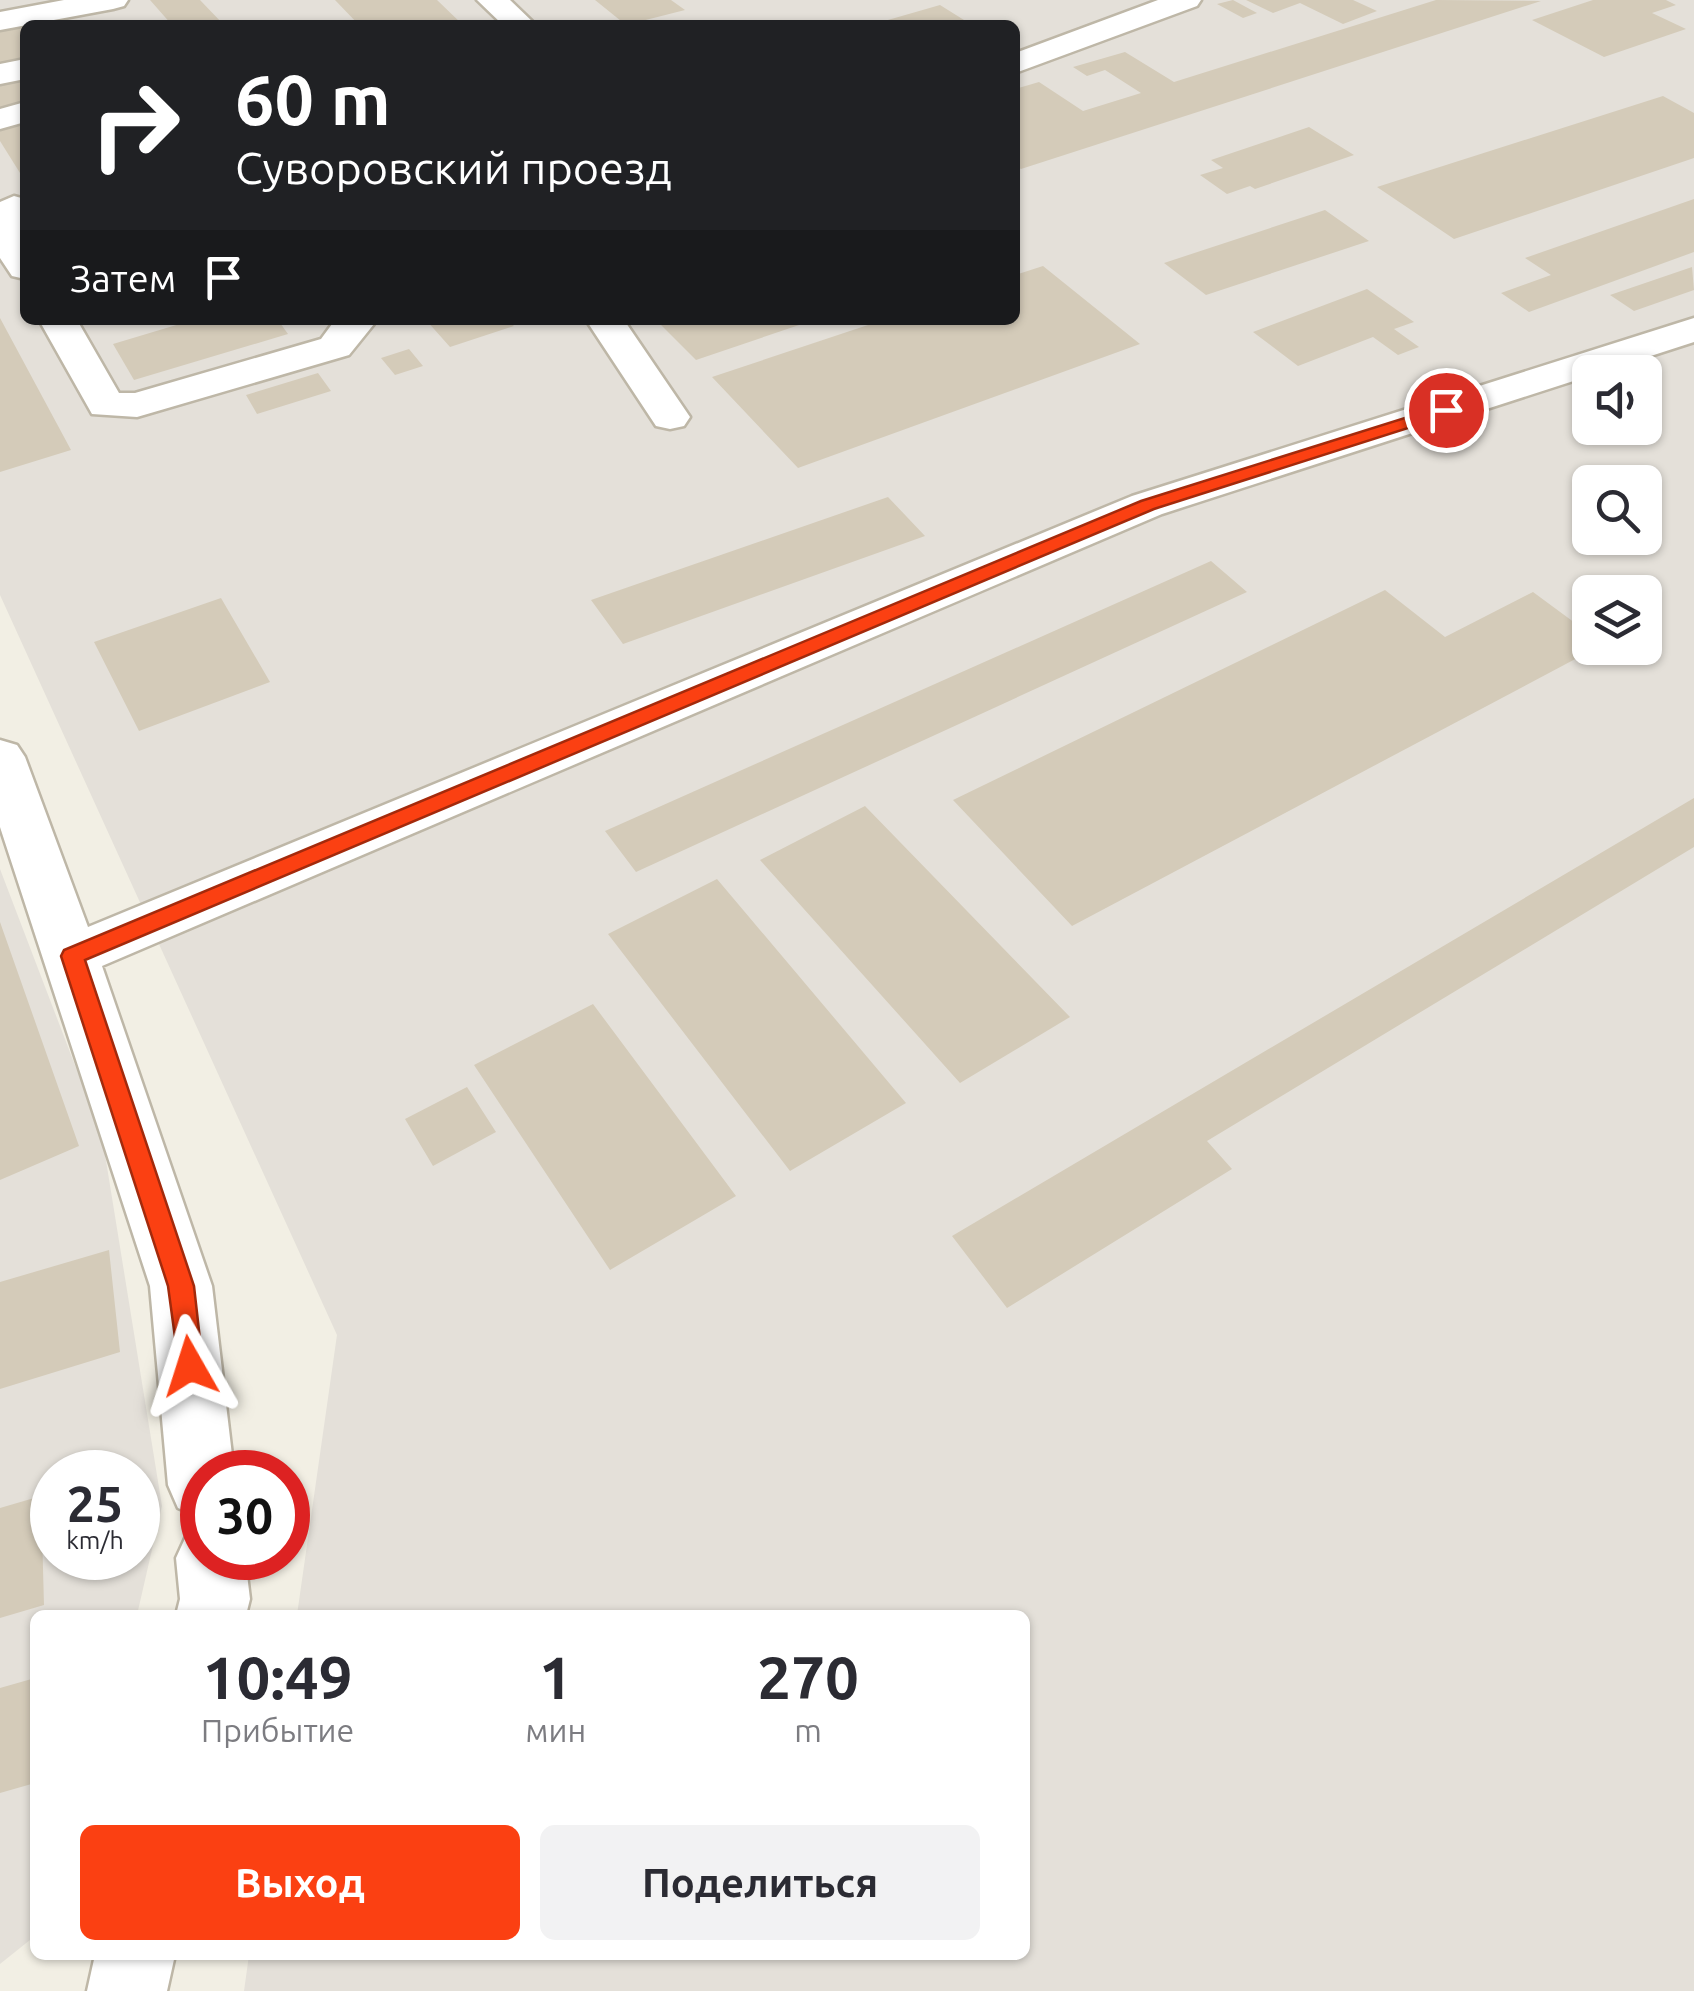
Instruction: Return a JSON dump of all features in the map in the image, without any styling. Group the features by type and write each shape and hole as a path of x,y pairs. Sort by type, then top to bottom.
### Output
{"street":[{"path":"492,0 514,20"},
{"path":"1020,62 1186,0"},
{"path":"0,21 124,2"},
{"path":"13,205 6,238 20,260"},
{"path":"61,325 106,405 137,405 335,347 355,325"},
{"path":"608,325 670,416"},
{"path":"72,956 1148,505 1694,329"},
{"path":"0,757 72,956 181,1286 198,1450"},
{"path":"213,1580 213,1610"},
{"path":"127,1991 135,1960"}],"shaded area":[{"path":"0,0 1694,0 1694,1991 244,1991 248,1960 1030,1960 1030,1610 298,1610 302,1580 310,1580 310,1524 337,1335 0,595"},
{"path":"0,869 102,1136 153,1450 30,1450 30,1580 145,1580 138,1610 30,1610 30,1940 0,1964"}],"building":[{"path":"150,0 200,0 219,20 168,20"},
{"path":"335,0 437,0 458,20 354,20"},
{"path":"595,0 671,0 685,10 646,20 620,20"},
{"path":"1233,0 1257,13 1243,18 1217,4"},
{"path":"1246,0 1353,0 1377,11 1343,24 1300,3 1273,13"},
{"path":"1436,0 1541,1 1020,168 1020,88 1039,82 1083,111 1141,93 1105,70 1087,76 1073,67 1125,52 1174,82"},
{"path":"1593,0 1666,0 1676,5 1652,13 1686,29 1604,57 1532,20"},
{"path":"940,5 964,20 888,20"},
{"path":"20,27 20,65 0,70 0,31"},
{"path":"20,79 20,108 0,114 0,84"},
{"path":"1663,96 1694,113 1694,158 1454,239 1377,187"},
{"path":"20,122 20,173 0,141 0,127"},
{"path":"1309,127 1354,155 1255,189 1250,186 1227,194 1200,175 1223,168 1211,160"},
{"path":"1694,199 1694,252 1529,312 1501,293 1551,275 1525,258"},
{"path":"1325,210 1369,241 1206,295 1164,263"},
{"path":"1043,266 1140,344 798,468 712,377 868,325 1020,325 1020,273"},
{"path":"1692,267 1694,290 1634,311 1610,295"},
{"path":"1367,289 1414,322 1394,329 1419,347 1398,355 1373,337 1298,366 1253,332"},
{"path":"0,318 71,450 0,472"},
{"path":"176,325 282,325 288,334 134,380 113,344"},
{"path":"430,325 514,326 450,347"},
{"path":"661,325 799,325 696,360"},
{"path":"409,349 423,366 395,375 381,358"},
{"path":"318,373 331,391 257,414 246,395"},
{"path":"888,497 925,536 623,644 591,600"},
{"path":"1211,561 1247,592 636,872 605,831"},
{"path":"1385,590 1445,637 1533,592 1572,621 1572,661 1072,926 953,800"},
{"path":"221,598 270,682 139,731 94,642"},
{"path":"1694,798 1694,847 1207,1141 1232,1169 1007,1308 952,1236"},
{"path":"865,806 1070,1017 960,1083 760,860"},
{"path":"717,879 906,1103 790,1171 608,934"},
{"path":"0,922 79,1146 0,1180"},
{"path":"593,1004 736,1196 610,1270 474,1065"},
{"path":"467,1087 496,1132 433,1166 405,1119"},
{"path":"109,1250 120,1352 0,1389 0,1282"},
{"path":"30,1499 30,1580 43,1580 44,1605 0,1618 0,1508"},
{"path":"30,1679 30,1784 0,1793 0,1688"}],"route":[{"path":"190,1366 181,1286 72,956 1148,505 1446,410"}]}
